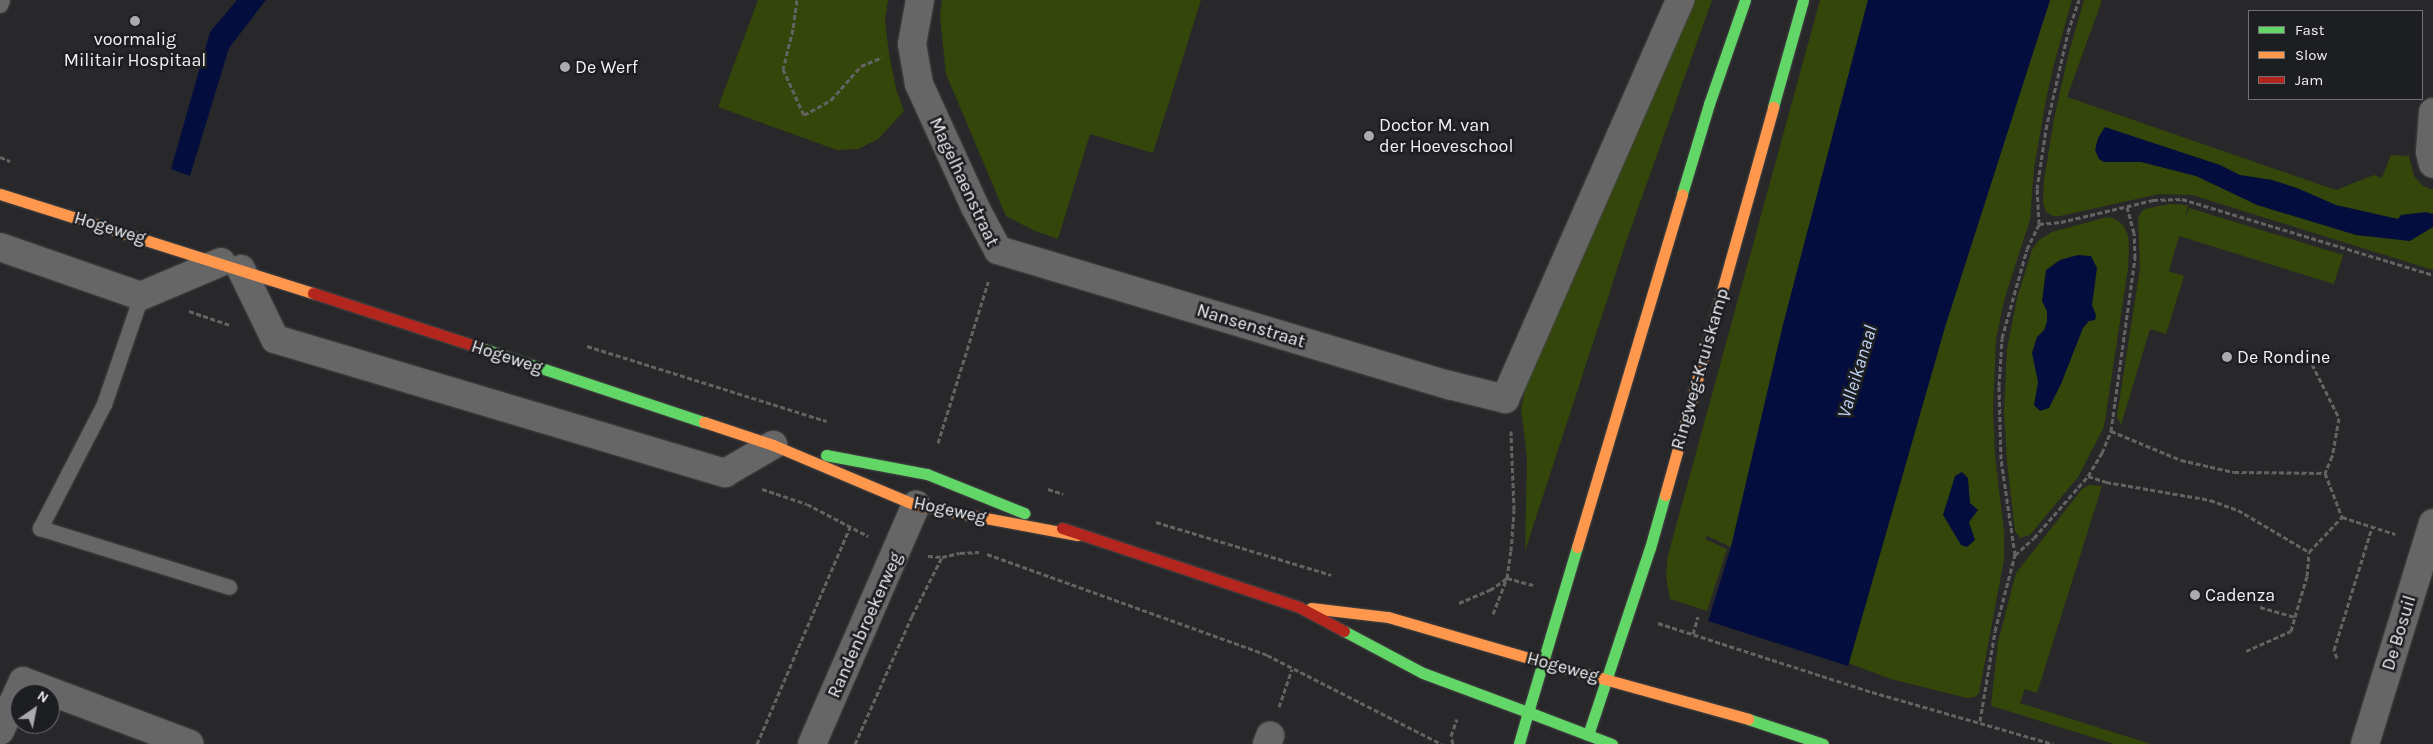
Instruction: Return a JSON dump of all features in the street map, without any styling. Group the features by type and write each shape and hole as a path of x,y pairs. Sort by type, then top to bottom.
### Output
{"main road":[{"path":"1519,744 1709,104 1745,0"},
{"name":"Ringweg-Kruiskamp","path":"1586,740 1650,548 1802,0"},
{"name":"Hogeweg","path":"0,194 231,265 773,445 916,505 1077,535"},
{"name":"Hogeweg","path":"773,445 927,474 1077,535 1299,607 1423,674 1528,712 1586,740 1612,744"},
{"name":"Hogeweg","path":"1299,607 1388,617 1543,662 1727,712 1823,744"}],"street":[{"name":"Magelhaenstraat","path":"920,0 912,44 919,84 975,207 998,250"},
{"path":"1504,399 1680,0"},
{"path":"2433,112 2430,152 2433,164"},
{"path":"0,247 141,296 231,265 275,339 725,473 773,445"},
{"name":"Nansenstraat","path":"998,250 1440,382 1504,399"},
{"name":"Randenbroekerweg","path":"812,744 899,548 916,505"},
{"name":"De Bosuil","path":"2365,744 2433,522"},
{"path":"0,731 24,681 190,744"}],"lane":[{"path":"0,5 2,0"},
{"path":"141,296 104,404 40,528 229,587"}],"path":[{"path":"796,0 793,29 783,69 804,115 831,100 861,66 912,44"},
{"path":"1980,721 1995,631 2015,555 2001,459 2000,376 2006,321 2027,250 2039,224 2037,189 2045,136 2066,40 2079,0"},
{"path":"0,157 18,164"},
{"path":"2039,224 2061,222 2164,199 2190,200 2433,275"},
{"path":"2015,555 2034,538 2088,476 2102,452 2110,431 2135,258 2134,233 2126,207"},
{"name":"Magelhaenstraat","path":"927,474 946,423 998,250"},
{"path":"141,296 275,339"},
{"path":"586,346 830,422"},
{"path":"2297,358 2312,364 2339,418 2332,456 2325,473 2342,517"},
{"path":"1452,606 1490,590 1507,578 1514,510 1512,434 1504,399"},
{"path":"2110,431 2181,460 2234,472 2325,473"},
{"path":"725,473 770,492 807,504 878,542 942,557 972,552 994,556 1266,655 1442,744"},
{"path":"2088,476 2106,482 2210,500 2238,510 2309,552"},
{"path":"1038,486 1067,495"},
{"path":"2342,517 2388,532"},
{"path":"2246,651 2291,632 2307,576 2309,552 2342,517"},
{"path":"1152,521 1332,576"},
{"path":"757,744 850,527"},
{"path":"2337,658 2334,650 2372,527"},
{"path":"855,744 912,616 942,557"},
{"path":"2260,607 2295,617"},
{"path":"1698,617 1693,634 1847,683 2053,744"},
{"path":"1268,740 1292,669"}],"green space":[{"path":"758,0 888,0 885,20 889,54 896,89 904,111 878,139 858,149 837,150 718,107"},
{"path":"942,0 1201,0 1153,153 1090,134 1058,239 1033,230 1006,216 946,74 940,16"},
{"path":"1687,0 1712,0 1626,242 1525,551 1527,457 1521,409 1536,331"},
{"path":"1820,0 1868,0 1783,325 1731,547 1707,536 1705,539 1727,549 1707,611 1670,599 1666,576 1668,555"},
{"path":"2050,0 2072,0 2046,100 2034,168 2030,220 2005,297 1996,339 1993,410 1995,455 2004,532 2004,559 1979,693 1975,697 1967,698 1891,679 1848,663 1945,327"},
{"path":"2084,0 2102,0 2067,97 2336,190 2374,175 2382,178 2391,155 2409,156 2414,176 2423,186 2433,190 2433,270 2192,195 2159,194 2060,216 2053,216 2046,212 2043,203 2044,180 2054,119 2069,52"},
{"path":"2170,204 2188,205 2185,221 2189,208 2343,255 2334,284 2179,236 2169,271 2184,276 2166,334 2150,329 2121,425 2117,416 2140,268 2138,217 2144,209"},
{"path":"2107,217 2115,219 2123,225 2128,235 2129,247 2128,268 2104,427 2078,477 2030,535 2020,538 2015,531 2007,462 2004,412 2007,349 2017,298 2032,250 2039,240 2052,232"},
{"path":"2089,485 2102,486 2037,693 2025,689 2020,703 2151,744 2114,744 1992,706 1991,704 1998,642 2016,573 2082,489"}],"water":[{"path":"237,0 266,0 229,48 190,176 171,169 210,32"},
{"name":"Valleikanaal","path":"1868,0 2050,0 1945,327 1824,744 1670,744 1731,547 1783,325"},
{"path":"2105,127 2220,165 2240,175 2272,180 2297,188 2336,205 2398,219 2401,215 2426,212 2433,214 2433,227 2410,241 2356,235 2257,205 2196,176 2141,162 2104,162 2099,159 2095,150 2098,138"},
{"path":"2078,255 2091,256 2097,268 2092,305 2096,315 2095,320 2089,321 2083,328 2061,384 2049,408 2040,411 2034,405 2038,382 2032,353 2037,337 2044,330 2047,322 2047,311 2042,301 2046,270 2060,260"},
{"path":"1962,472 1968,478 1970,503 1978,510 1969,522 1975,540 1967,547 1961,545 1943,515 1955,476"}],"pier":[{"path":"1705,620 1851,667 1827,744 1667,744"}],"traffic: fast":[{"path":"1682,194 1709,104 1745,0"},
{"path":"1773,107 1803,0"},
{"path":"481,348 704,422"},
{"path":"826,455 927,474 1024,513"},
{"path":"1588,735 1650,548 1665,495"},
{"path":"1577,547 1528,712 1612,744"},
{"path":"1344,631 1423,673 1528,712 1519,744"},
{"path":"1748,719 1823,744"}],"traffic: slow":[{"path":"1665,495 1773,107"},
{"path":"0,194 313,293"},
{"path":"1577,547 1682,194"},
{"path":"704,422 773,445 916,505 1077,535"},
{"path":"1311,608 1388,617 1543,662"},
{"path":"1543,662 1748,719"}],"traffic: jam":[{"path":"313,293 481,348"},
{"path":"1062,528 1299,607 1344,631"}],"place":[{"name":"voormalig Militair Hospitaal","path":"135,21"},
{"name":"De Werf","path":"565,67"},
{"name":"Doctor M. van der Hoeveschool","path":"1369,136"},
{"name":"De Rondine","path":"2227,357"},
{"name":"Cadenza","path":"2195,595"}]}
